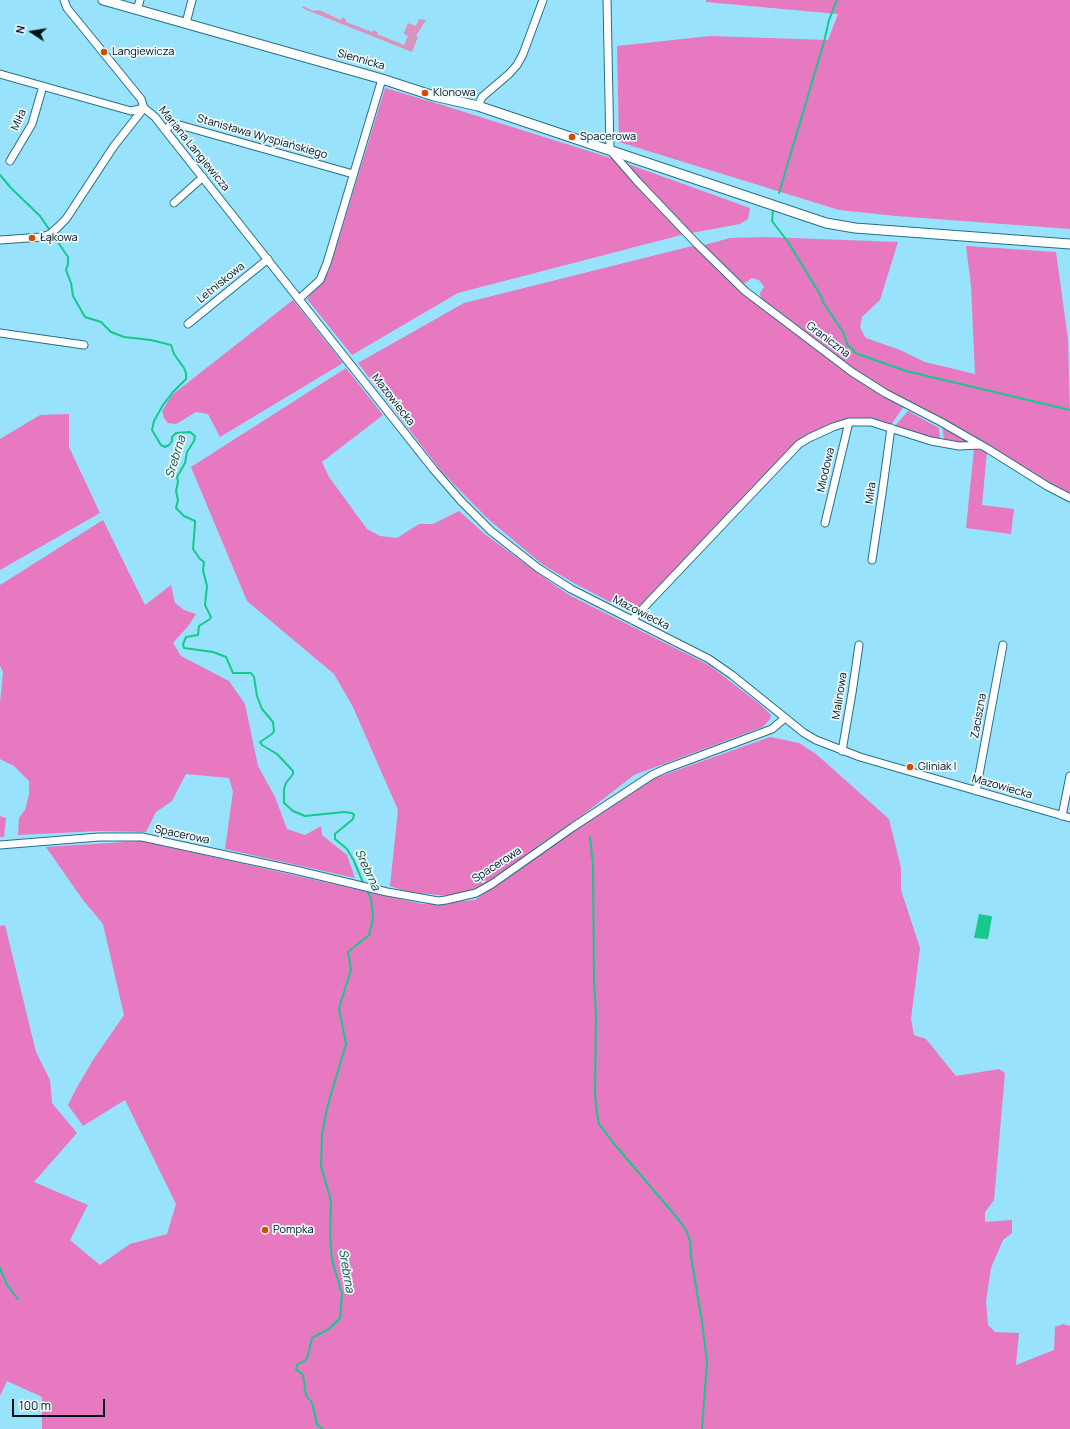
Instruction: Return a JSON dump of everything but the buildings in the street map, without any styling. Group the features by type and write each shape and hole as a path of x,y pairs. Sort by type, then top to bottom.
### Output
{"main road":[{"name":"Siennicka","path":"103,0 382,79 425,94 478,106 833,224 880,230 1070,244"}],"street":[{"name":"Mariana Langiewicza","path":"64,0 67,8 141,99 144,108 155,117 294,293"},
{"path":"137,10 140,0"},
{"path":"186,23 192,0"},
{"path":"478,106 482,97 509,74 517,65 523,54 543,0"},
{"path":"607,0 610,150"},
{"path":"0,74 131,111 144,108"},
{"path":"299,299 320,280 327,263 382,79"},
{"name":"Miła","path":"10,161 32,124 43,86"},
{"path":"0,240 46,236 58,227 66,219 114,146 144,108"},
{"name":"Stanisława Wyspiańskiego","path":"165,130 174,124 179,125 353,174"},
{"name":"Graniczna","path":"610,150 697,244 749,294 852,372 885,393 941,422 1047,486 1070,498"},
{"path":"174,203 203,177"},
{"name":"Letniskowa","path":"188,324 268,259"},
{"name":"Mazowiecka","path":"294,293 447,487 491,531 554,579 709,660 757,693 785,718 816,740 842,751 1070,818"},
{"path":"0,333 84,345"},
{"path":"632,620 799,444 833,427 849,422 871,422 941,443 959,446 980,445"},
{"name":"Miodowa","path":"825,523 849,422"},
{"name":"Miła","path":"872,560 891,428"},
{"name":"Zaciszna","path":"976,791 1003,645"},
{"name":"Malinowa","path":"842,751 859,646"},
{"name":"Spacerowa","path":"0,845 99,837 142,837 356,885 438,901 476,893 492,884 573,827 652,775 772,729 785,718"},
{"path":"1062,816 1070,776"}],"shaded area":[{"path":"706,0 1070,0 1070,229 896,216 839,210 619,142 617,46 710,36 828,40 838,14 706,2"},
{"path":"303,6 313,11 319,10 341,20 342,17 346,19 346,22 372,32 373,30 378,32 377,34 404,45 408,36 404,34 404,32 408,23 416,26 419,19 426,20 416,36 418,37 412,52 309,11 302,8"},
{"path":"385,88 614,159 685,234 458,293 352,355 307,299 329,271"},
{"path":"625,163 750,208 748,219 740,224 691,233"},
{"path":"765,237 898,242 880,300 862,317 860,328 866,338 900,350 925,362 975,374 971,286 966,246 1056,252 1068,339 1070,496 909,404 871,381 836,357 761,299 760,293 764,287 759,280 752,278 745,283 742,282 718,262 704,245 730,238"},
{"path":"696,245 762,306 904,406 891,425 872,421 814,433 739,502 731,513 633,614 572,582 542,564 487,518 442,472 358,363 464,303"},
{"path":"293,300 343,363 220,437 208,414 196,412 176,424 168,423 164,418 162,411 172,395"},
{"path":"346,368 383,415 322,462 329,477 367,529 380,536 397,538 419,524 433,524 459,511 486,535 571,596 709,665 762,706 771,715 770,719 763,727 634,775 584,814 488,883 466,892 449,896 408,892 390,886 398,810 353,707 334,674 247,601 191,467"},
{"path":"908,411 939,428 940,441 895,426"},
{"path":"69,414 69,447 100,513 0,570 0,439 40,415"},
{"path":"942,424 970,442 969,444 944,441"},
{"path":"974,449 987,452 982,505 1014,509 1011,534 966,528"},
{"path":"103,520 145,605 171,585 175,603 184,610 196,614 189,625 173,643 181,656 229,681 245,704 258,766 275,797 287,829 305,835 321,826 322,835 347,855 355,878 225,849 233,792 229,778 186,774 172,801 156,812 146,832 99,831 18,835 19,818 25,810 29,795 29,781 14,766 0,759 0,703 3,672 0,666 0,585"},
{"path":"770,737 799,743 816,754 889,819 901,868 901,890 920,948 911,1019 914,1035 926,1039 956,1076 999,1069 1005,1073 994,1200 985,1212 985,1222 1012,1220 1012,1233 1003,1240 991,1268 986,1301 988,1325 995,1332 1019,1333 1016,1365 1054,1350 1055,1327 1063,1324 1070,1326 1070,1429 42,1429 42,1397 7,1381 0,1396 0,926 5,925 36,1052 50,1080 52,1103 77,1133 34,1182 88,1205 70,1240 100,1265 130,1244 167,1234 176,1204 125,1100 83,1126 68,1105 93,1060 124,1015 103,924 83,900 46,847 142,841 422,904 475,900 568,835 655,778"},
{"path":"0,816 6,818 4,837 0,837"},
{"path":"979,914 992,917 988,939 974,938"}],"waterway":[{"path":"779,193 824,42 829,20 837,0"},
{"name":"Srebrna","path":"0,175 11,188 40,216 68,257 66,270 71,283 73,296 85,317 101,322 111,332 124,337 151,340 171,345 174,354 184,368 186,379 163,405 154,421 152,430 161,445 165,447 169,445 172,441 172,437 176,433 190,432 195,436 194,441 187,452 185,463 177,477 178,482 176,491 178,500 176,508 184,516 195,521 193,549 204,562 203,570 207,586 205,605 211,617 199,626 198,635 186,637 183,644 184,648 213,652 226,657 233,673 251,673 254,677 257,696 262,709 273,722 274,731 260,742 262,745 277,754 293,771 293,774 286,783 284,789 284,803 293,811 305,816 344,812 352,813 354,815 353,819 335,834 335,839 347,849 354,861 364,885"},
{"path":"773,211 772,221 788,242 821,296 823,302 843,332 848,346 852,348 855,353 906,371 1070,410"},
{"path":"590,837 593,865 594,979 596,1015 595,1095 597,1114 599,1124 679,1220 686,1230 690,1241 691,1257 707,1362 702,1429"},
{"name":"Srebrna","path":"322,1429 317,1424 312,1403 306,1395 303,1375 296,1369 297,1365 307,1359 312,1338 329,1329 340,1318 342,1294 332,1260 330,1235 331,1201 321,1166 322,1135 327,1108 346,1044 339,1008 351,970 348,952 369,935 373,919 371,898 366,889"},
{"path":"0,1268 7,1285 18,1299"}],"place":[{"name":"Langiewicza","path":"104,52"},
{"name":"Klonowa","path":"425,93"},
{"name":"Spacerowa","path":"572,137"},
{"name":"Łąkowa","path":"32,238"},
{"name":"Gliniak I","path":"910,767"},
{"name":"Pompka","path":"265,1230"}]}
